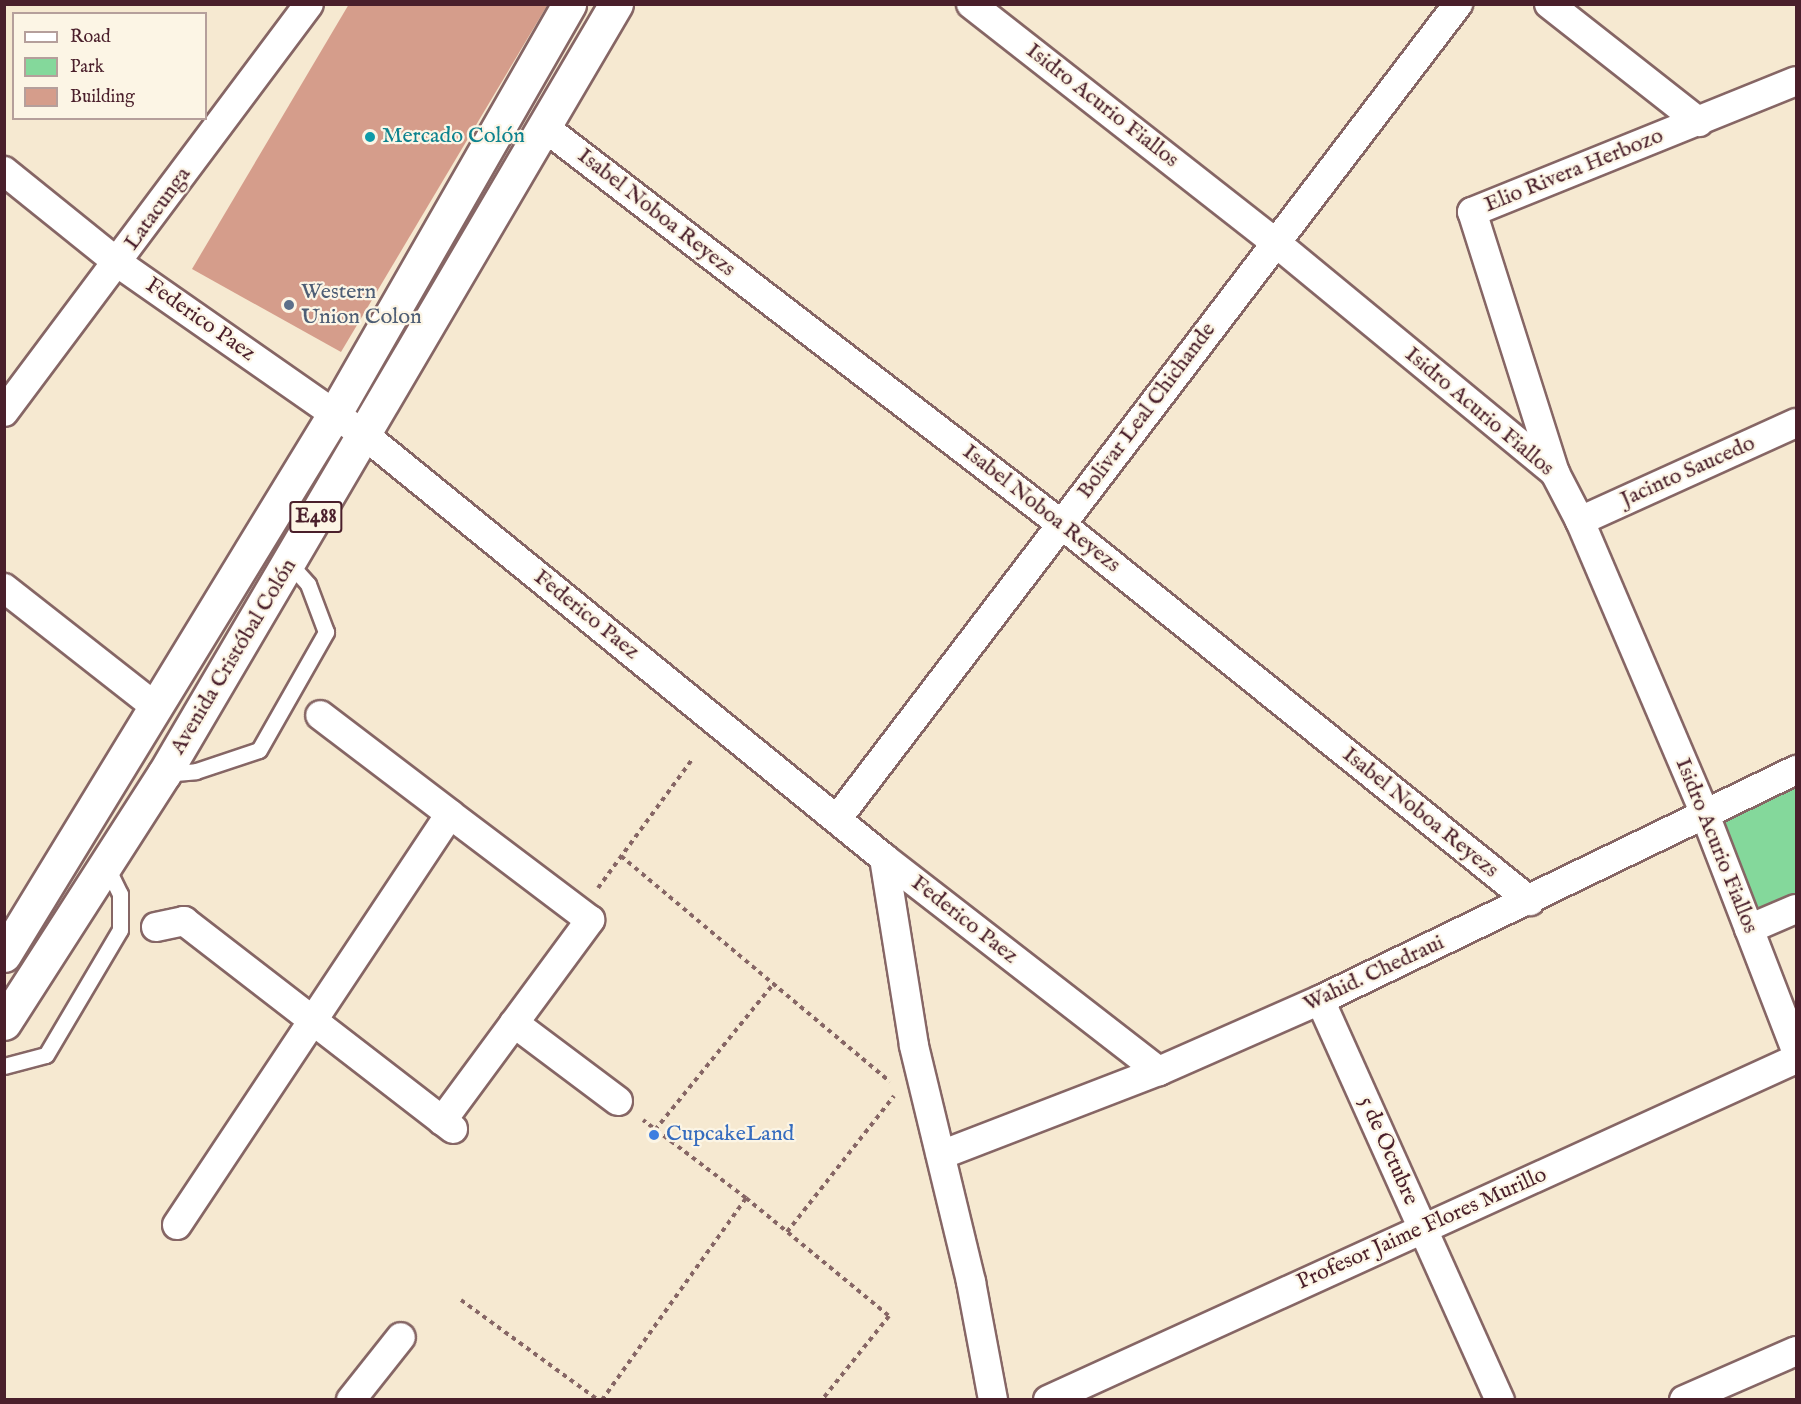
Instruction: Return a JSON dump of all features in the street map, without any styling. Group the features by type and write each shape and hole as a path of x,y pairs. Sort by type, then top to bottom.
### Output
{"main road":[{"name":"Avenida Cristóbal Colón","path":"4,955 335,413 569,4"},
{"name":"Avenida Cristóbal Colón","path":"4,1023 164,774 290,564 362,433 616,4"}],"street":[{"name":"Latacunga","path":"4,412 118,263 309,4"},
{"name":"Isidro Acurio Fiallos","path":"971,4 1275,242 1555,473 1580,521 1704,812 1797,1050"},
{"name":"Bolivar Leal Chichande","path":"837,819 1458,4"},
{"path":"1549,4 1699,122"},
{"name":"Elio Rivera Herbozo","path":"1555,473 1472,212 1797,81"},
{"name":"Isabel Noboa Reyezs","path":"543,127 1061,524 1530,901"},
{"name":"Federico Paez","path":"4,171 118,263 362,433 884,858 1159,1071"},
{"name":"Jacinto Saucedo","path":"1580,521 1797,423"},
{"path":"4,588 156,706"},
{"path":"156,927 184,921 448,1125 514,1023 590,920 320,715"},
{"name":"Wahid. Chedraui","path":"941,1155 1159,1071 1320,1000 1530,901 1704,812 1797,770"},
{"path":"177,1225 450,814"},
{"path":"884,858 914,1046 941,1155 993,1400"},
{"path":"1749,929 1797,909"},
{"name":"5 de Octubre","path":"1320,1000 1500,1400"},
{"path":"514,1023 618,1101"},
{"name":"Profesor Jaime Flores Murillo","path":"1047,1400 1797,1059"},
{"path":"351,1400 401,1337"},
{"path":"1684,1400 1797,1351"}],"lane":[{"path":"164,774 196,771 259,750 326,632 308,584 290,564"},
{"path":"4,1066 46,1055 120,930 120,894 106,865"}],"path":[{"path":"580,913 693,758"},
{"path":"621,856 899,1090 787,1232"},
{"path":"655,1130 774,983"},
{"path":"618,1101 746,1198 889,1316 822,1400"},
{"path":"461,1300 600,1400 746,1198"}],"green space":[{"path":"1796,770 1796,909 1749,929 1704,812"}],"building":[{"name":"Mercado Colón","path":"349,4 548,4 341,352 192,269"}],"place":[{"name":"Mercado Colón","path":"370,137"},
{"name":"Western Union Colon","path":"289,305"},
{"name":"CupcakeLand","path":"654,1135"}]}
